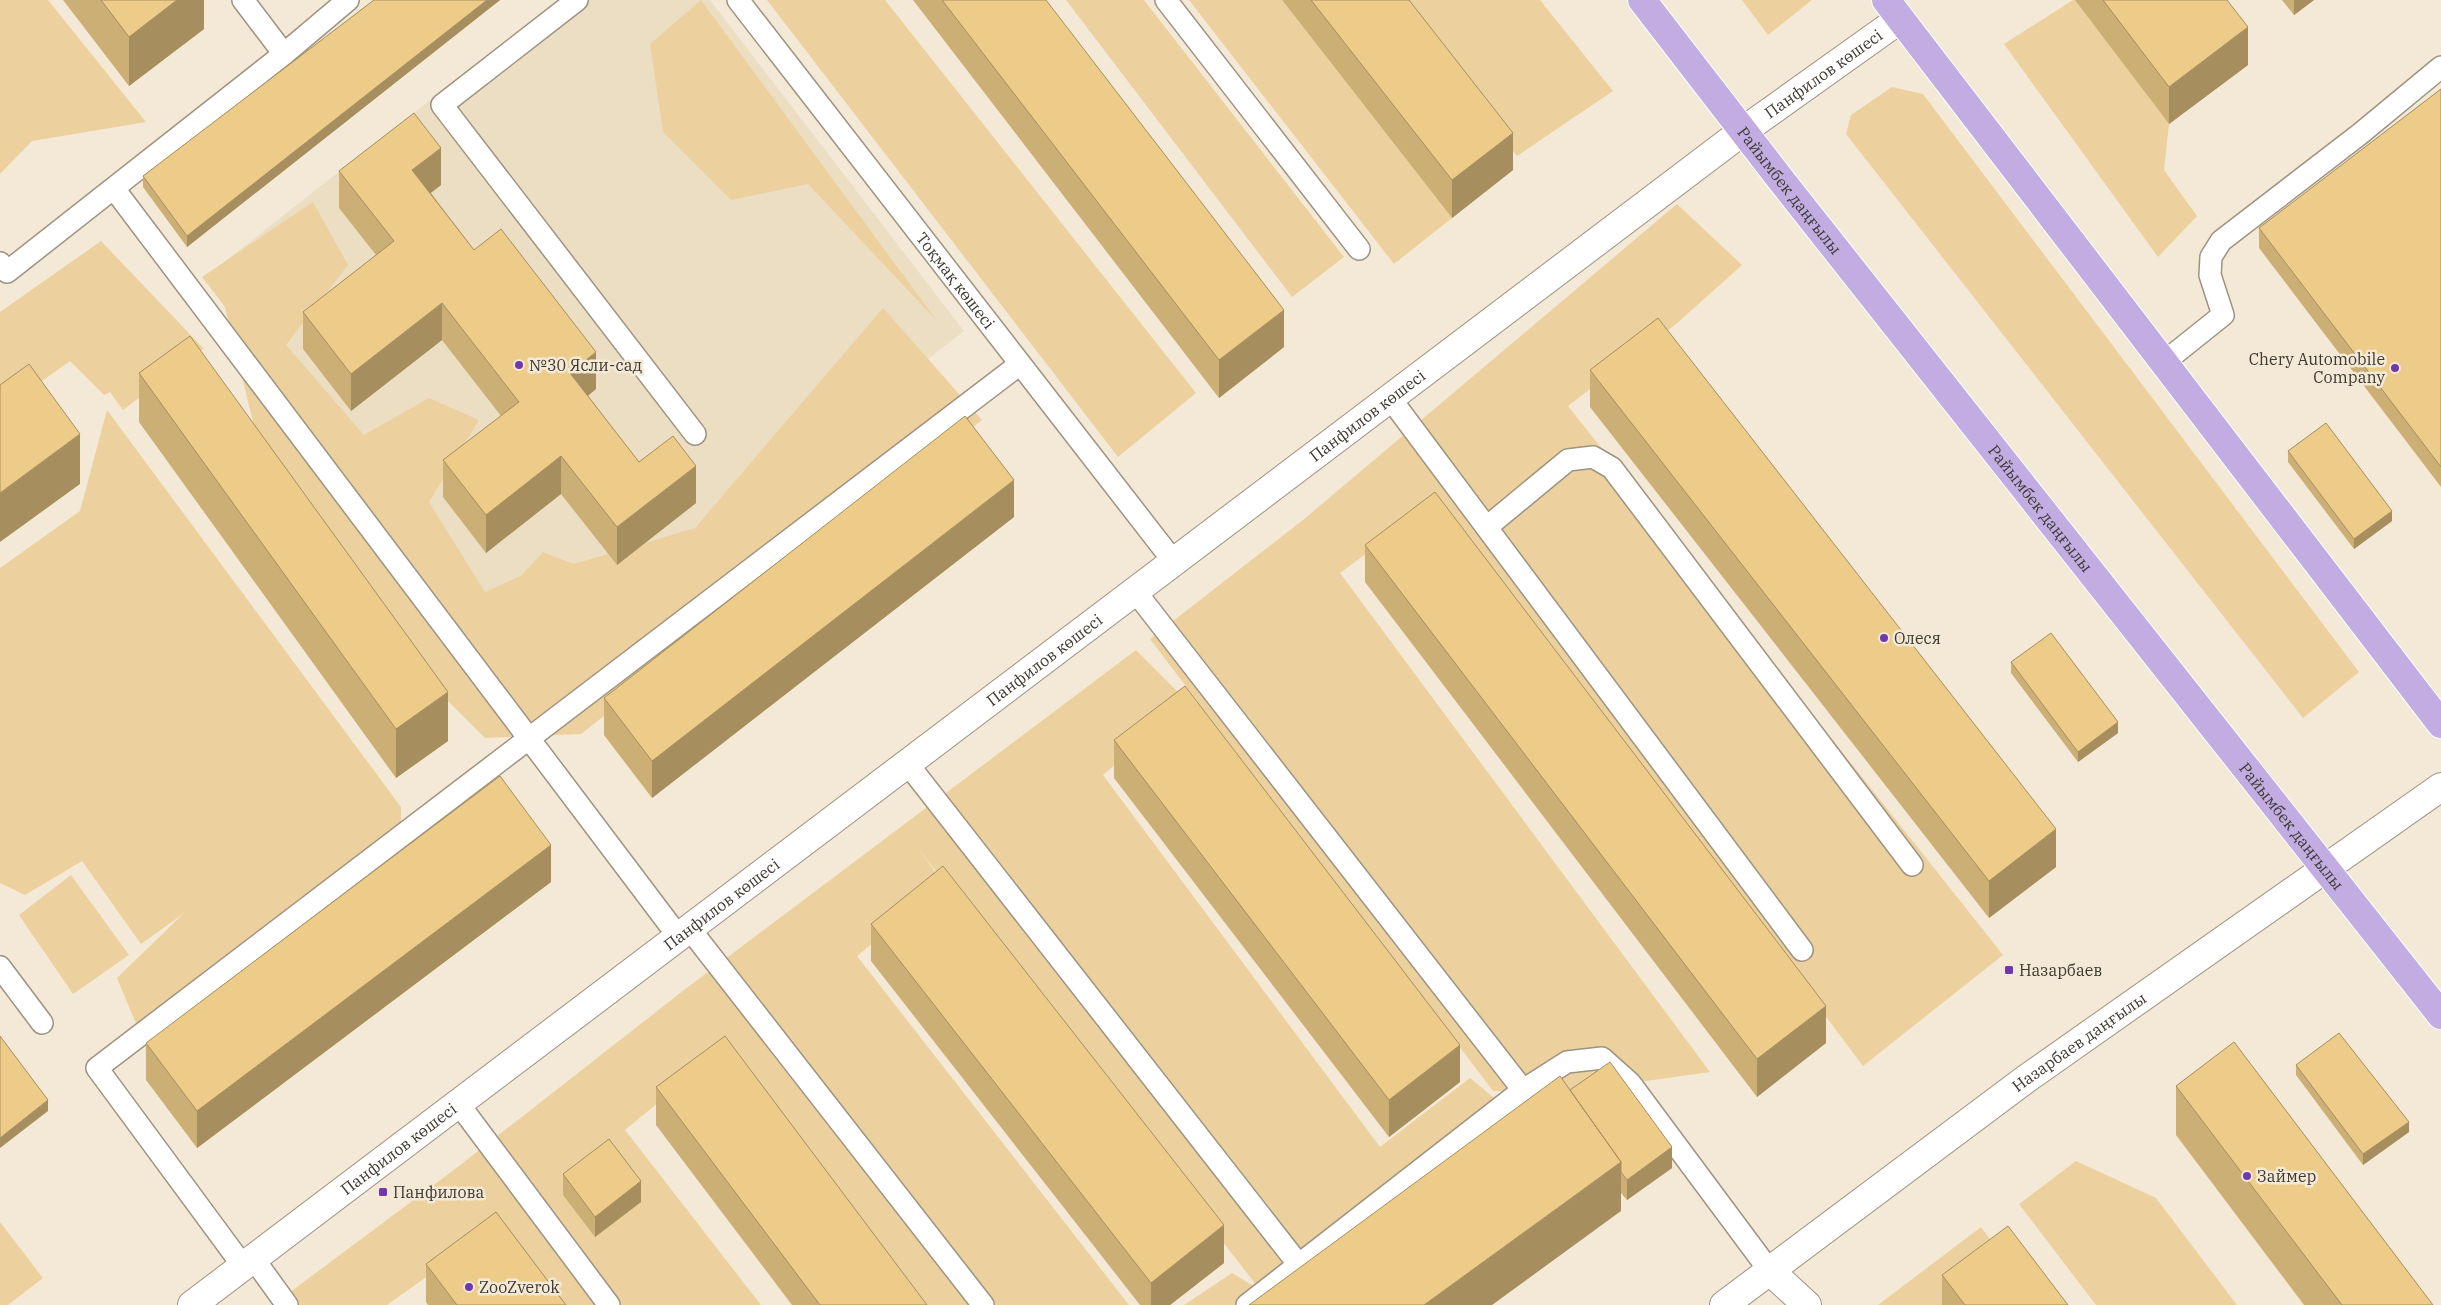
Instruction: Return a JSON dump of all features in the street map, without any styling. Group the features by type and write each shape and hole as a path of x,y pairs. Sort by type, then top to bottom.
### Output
{"main road":[{"name":"Райымбек даңғылы","path":"1642,0 1743,131 2441,1015"},
{"path":"1893,9 2441,724"}],"street":[{"name":"Панфилов көшесі","path":"192,1305 1743,131 1893,9"},
{"name":"Назарбаев даңғылы","path":"1724,1305 2026,1079 2441,787"},
{"path":"1769,1270 1807,1305"}],"lane":[{"path":"243,0 284,54"},
{"path":"0,263 8,272 115,190 348,0"},
{"path":"577,0 442,105 695,434"},
{"name":"Тоқмақ көшесі","path":"738,0 1174,562"},
{"path":"1166,0 1359,249"},
{"path":"2163,363 2223,315 2210,275 2211,257 2221,241 2360,134 2441,67"},
{"path":"115,190 529,739 983,1305"},
{"path":"287,1305 248,1262 97,1068 1020,364"},
{"path":"1390,398 1802,950"},
{"path":"1487,527 1568,460 1593,457 1612,468 1912,865"},
{"path":"1135,591 1523,1090"},
{"path":"907,763 1299,1265"},
{"path":"0,967 42,1023"},
{"path":"1247,1305 1523,1090 1567,1062 1602,1058 1630,1083 1769,1270"},
{"path":"458,1103 609,1305"}],"shaded area":[{"path":"0,0 48,0 146,122 32,141 0,174"},
{"path":"557,0 710,0 964,331 531,672 223,263"},
{"path":"701,0 937,321 808,184 731,200 663,132 650,44"},
{"path":"767,0 885,0 1196,393 1118,457"},
{"path":"1066,0 1144,0 1344,257 1292,297"},
{"path":"1189,0 1282,0 1452,218 1394,264"},
{"path":"1397,0 1540,0 1613,91 1517,156"},
{"path":"1742,0 1812,0 1768,35"},
{"path":"2073,0 2076,0 2169,124 2164,170 2197,216 2158,257 2004,44"},
{"path":"1892,87 1923,94 2359,672 2303,718 1846,134 1851,115"},
{"path":"313,202 348,265 286,345 364,435 429,398 479,420 429,502 485,592 522,575 543,552 574,564 695,528 883,308 982,420 581,734 485,738 440,693 256,434 225,307 202,277"},
{"path":"1677,204 1742,265 1675,325 1568,406 2003,955 1863,1066 1438,500 1340,573 1710,1072 1568,1092 1493,1091 1150,639 1303,520"},
{"path":"101,241 204,349 175,362 179,367 123,410 110,392 104,395 70,361 0,411 0,312"},
{"path":"107,410 401,807 402,868 147,1050 117,978 183,914 141,944 82,861 25,895 0,883 0,568 80,511"},
{"path":"1136,650 1189,703 1103,775 1380,1147 1470,1078 1528,1126 1271,1305 1184,1305 1232,1273 1260,1290 918,848 944,884 857,956 1129,1305 917,1305 726,1047 625,1130 761,1305 564,1305 502,1223 387,1305 273,1305 459,1166 684,990"},
{"path":"71,875 129,955 73,994 19,915"},
{"path":"2076,1161 2156,1198 2237,1305 2096,1305 2019,1204"},
{"path":"0,1222 43,1278 8,1305 0,1305"},
{"path":"1981,1227 2008,1263 1952,1305 1878,1305"}],"building":[{"path":"101,0 177,0 129,37"},
{"path":"374,0 487,0 187,236 143,176"},
{"path":"942,0 1046,0 1284,310 1219,360"},
{"path":"1311,0 1409,0 1513,133 1452,180"},
{"path":"2103,0 2227,0 2248,27 2169,87"},
{"name":"Chery Automobile Company","path":"2441,89 2441,467 2259,228"},
{"name":"№30 Ясли-сад","path":"414,113 441,148 412,170 474,250 501,229 596,352 570,373 639,462 673,436 696,466 617,527 561,456 486,515 443,460 519,402 442,303 351,374 303,312 394,241 339,171"},
{"path":"1658,318 2056,829 1989,881 1590,370"},
{"path":"190,336 448,692 396,729 139,373"},
{"path":"29,364 80,434 0,493 0,385"},
{"path":"965,416 1014,480 652,761 604,698"},
{"path":"2326,423 2392,511 2354,539 2288,451"},
{"path":"1435,492 1826,1006 1757,1059 1365,545"},
{"path":"2051,633 2118,722 2078,752 2011,662"},
{"path":"1185,686 1460,1045 1389,1100 1114,740"},
{"path":"500,776 551,845 197,1111 146,1043"},
{"path":"943,866 1224,1225 1151,1283 871,924"},
{"path":"2339,1033 2409,1122 2363,1154 2296,1065"},
{"path":"0,1036 48,1100 0,1138"},
{"path":"725,1036 927,1305 820,1305 656,1087"},
{"path":"2234,1042 2433,1305 2342,1305 2176,1086"},
{"path":"1610,1062 1672,1147 1627,1180 1621,1172 1621,1162 1570,1090"},
{"path":"1560,1076 1621,1162 1424,1305 1249,1305"},
{"path":"609,1139 641,1181 595,1217 563,1174"},
{"path":"496,1212 566,1305 457,1305 426,1264"},
{"path":"2008,1226 2068,1305 1965,1305 1942,1275"}],"place":[{"name":"№30 Ясли-сад","path":"519,365"},
{"name":"Chery Automobile Company","path":"2395,368"},
{"name":"Олеся","path":"1884,638"},
{"name":"Назарбаев","path":"2009,970"},
{"name":"Займер","path":"2247,1176"},
{"name":"Панфилова","path":"383,1192"},
{"name":"ZooZverok","path":"469,1287"}]}
